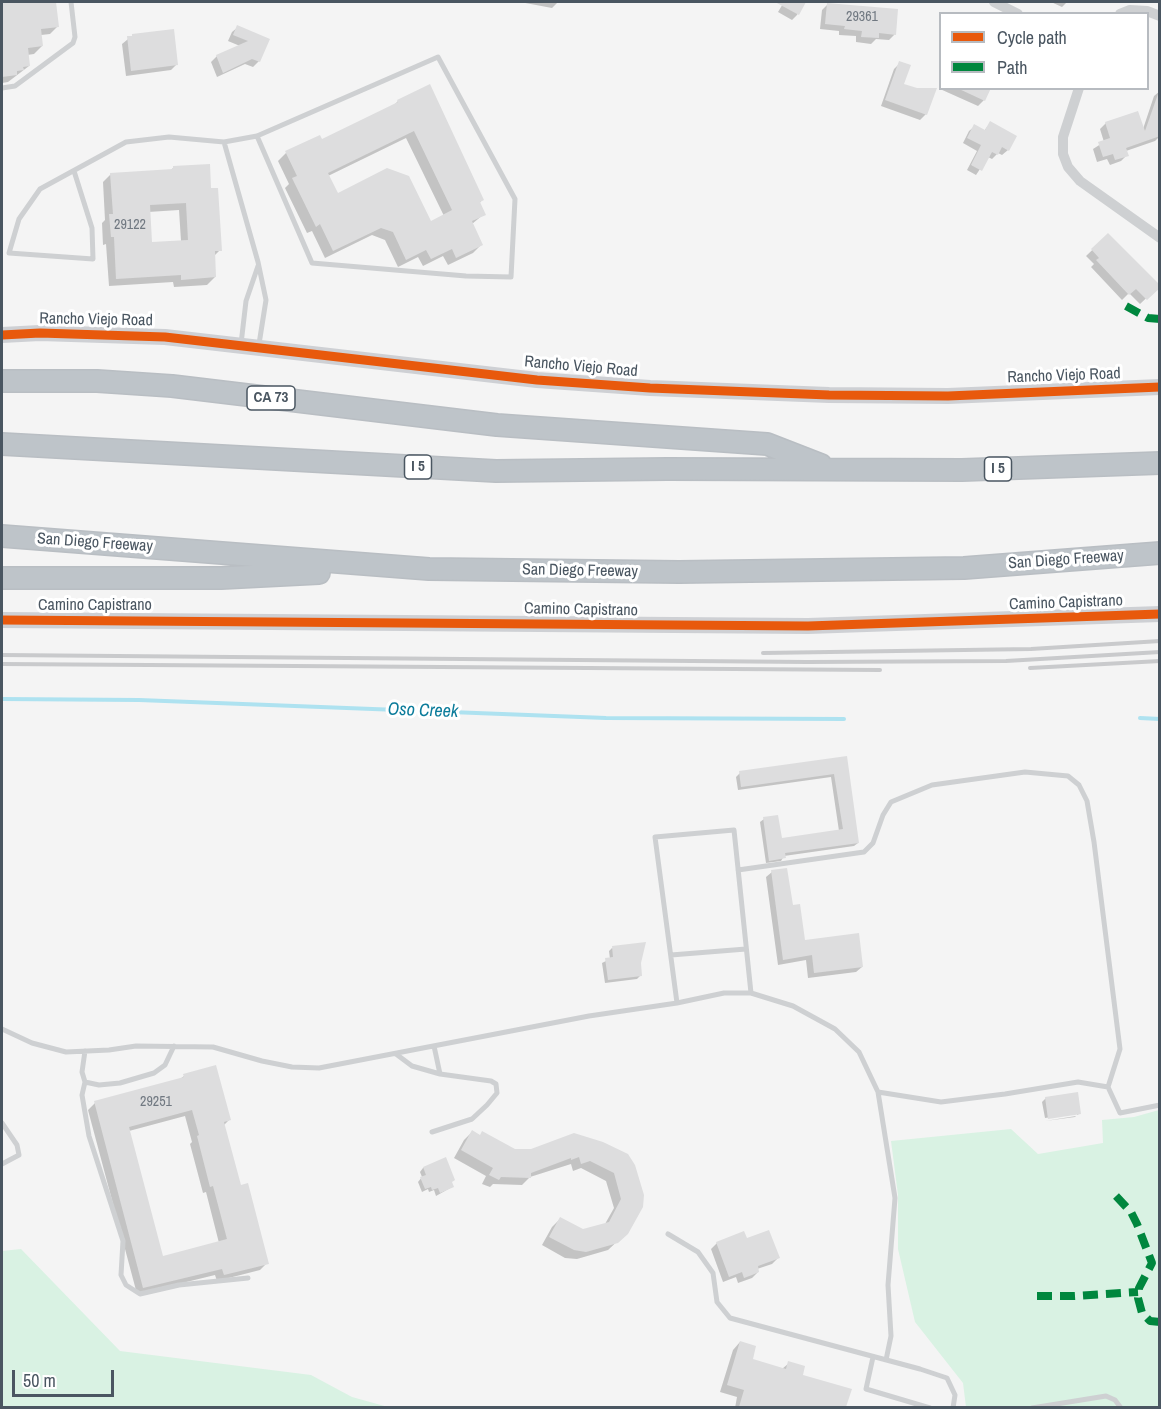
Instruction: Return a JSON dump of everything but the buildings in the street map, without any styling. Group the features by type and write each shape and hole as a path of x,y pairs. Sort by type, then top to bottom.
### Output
{"highway":[{"name":"CA 73","path":"2,381 97,381 172,386 497,425 767,444 836,470"},
{"name":"I 5","path":"2,444 496,471 962,470 1160,463"},
{"name":"San Diego Freeway","path":"2,536 401,568 679,572 964,568 1160,553"},
{"path":"2,578 221,578 401,568"}],"main road":[{"name":"Rancho Viejo Road","path":"2,336 40,333 165,337 537,380 650,388 948,396 1160,387"},
{"name":"Camino Capistrano","path":"2,620 808,626 1160,614"}],"street":[{"path":"994,2 1014,12"},
{"path":"1125,12 1147,11 1160,16"},
{"path":"1078,90 1063,137 1063,154 1068,167 1080,181 1160,238"}],"lane":[{"path":"2,88 15,86 73,43 75,38 71,2"},
{"path":"74,171 92,228 93,259 9,253 19,219 40,189 126,142 169,137 224,142 257,136 438,57 515,199 511,277 466,276 312,262 257,136"},
{"path":"224,142 259,264 266,300 258,348"},
{"path":"240,346 246,301 259,264"},
{"path":"738,870 864,852 873,843 883,815 891,802 933,785 1025,772 1068,776 1079,785 1088,801 1094,842 1119,1049 1108,1087 1120,1113 1160,1105"},
{"path":"677,1003 655,837 734,830 750,993"},
{"path":"671,955 746,949"},
{"path":"2,1029 66,1052 136,1046 213,1047 282,1065 319,1068 588,1016 677,1003 724,993 750,993 793,1006 835,1029 860,1052 878,1092 895,1198 888,1285 891,1335 886,1360"},
{"path":"85,1082 99,1085 120,1083 154,1073 165,1065 174,1046"},
{"path":"434,1046 440,1074"},
{"path":"85,1051 82,1072 85,1082 82,1095 89,1136 123,1241 122,1275 126,1285 140,1294 146,1294 179,1285 248,1278"},
{"path":"396,1054 412,1066 440,1074 491,1081 496,1084 497,1093 488,1105 472,1119 432,1132"},
{"path":"878,1092 941,1102 1078,1082 1108,1087"},
{"path":"2,1123 17,1145 19,1155 2,1164"},
{"path":"668,1234 698,1252 713,1273 717,1302 729,1318 947,1378 955,1395 953,1407"},
{"path":"873,1357 866,1389 930,1407"},
{"path":"1032,1407 1106,1396 1116,1400 1121,1407"}],"green space":[{"path":"1159,1110 1159,1407 966,1407 963,1383 915,1322 898,1249 898,1195 891,1141 1011,1129 1038,1154 1103,1143 1102,1120 1134,1117"},
{"path":"21,1249 120,1351 311,1375 352,1397 388,1407 2,1407 2,1251"}],"waterway":[{"name":"Oso Creek","path":"2,699 139,700 606,718 844,719"},
{"name":"Oso Creek","path":"1140,718 1160,719"}],"railway":[{"path":"763,653 1031,649 1160,641"},
{"path":"2,655 807,662 1006,661 1160,652"},
{"path":"1030,668 1160,661"},
{"path":"2,664 880,670"}],"marked path":[{"path":"1126,306 1148,318 1160,319"},
{"path":"1116,1196 1131,1212 1152,1263 1139,1288 1138,1298 1142,1313 1150,1321 1160,1322"},
{"path":"1037,1296 1138,1292"}],"cycle path":[{"path":"2,335 40,333 165,337 537,380 650,388 829,395 948,396 1160,387"},
{"path":"2,620 808,626 1160,614"}]}
